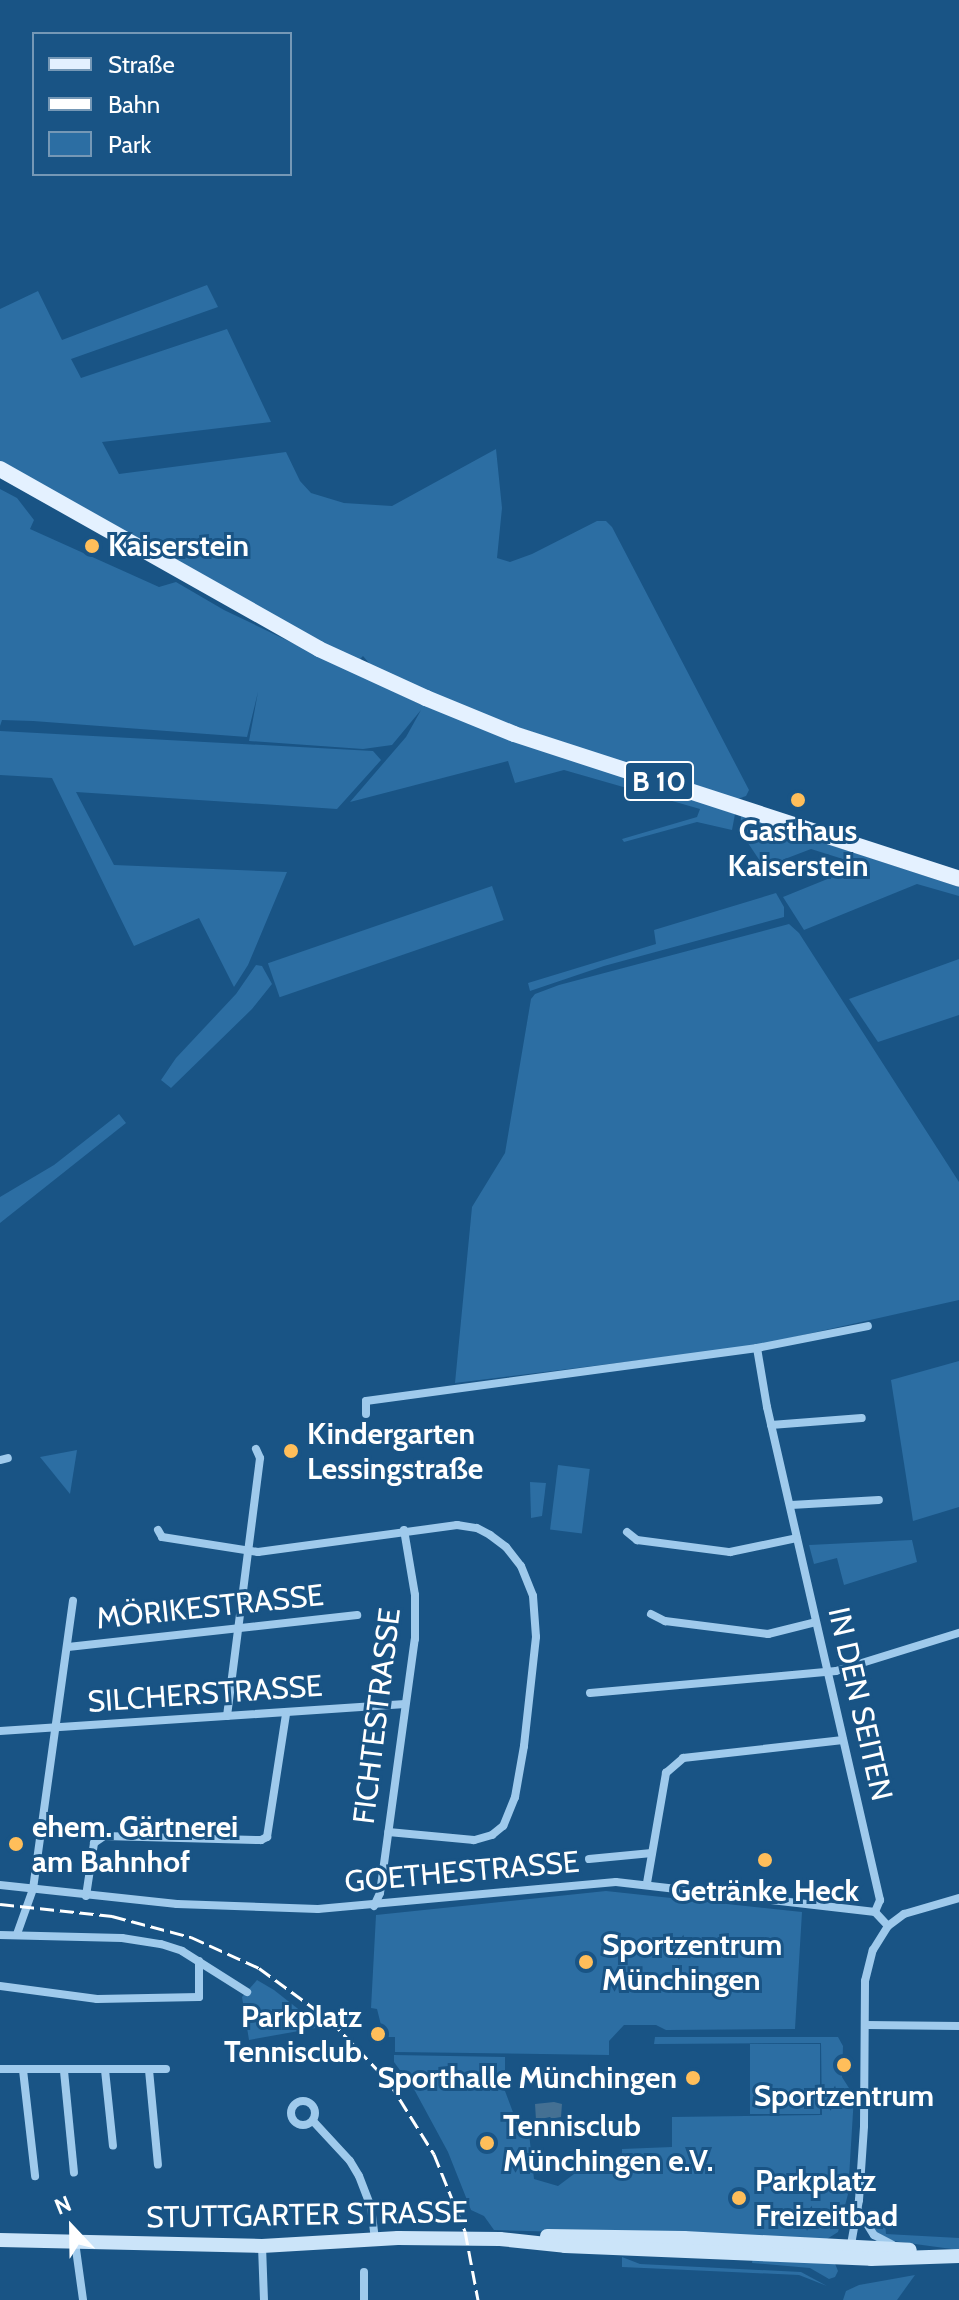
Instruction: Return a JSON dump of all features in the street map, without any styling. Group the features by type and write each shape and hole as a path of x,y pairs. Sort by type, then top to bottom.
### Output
{"main road":[{"name":"B 10","path":"0,469 319,649 450,708 556,748 959,879"}],"street":[{"path":"366,1414 366,1401 757,1348 868,1326"},
{"name":"IN DEN SEITEN","path":"757,1348 771,1425 880,1900 875,1912"},
{"path":"771,1425 862,1418"},
{"path":"227,1716 260,1458 256,1449"},
{"path":"791,1505 879,1500"},
{"path":"158,1530 162,1537 248,1551 457,1525 477,1528 506,1547 530,1584 536,1637 520,1771 515,1797 503,1826 492,1835 474,1840 388,1832"},
{"name":"FICHTESTRASSE","path":"374,1906 380,1893 415,1639 415,1595 404,1530"},
{"path":"627,1532 637,1540 730,1552 797,1538"},
{"path":"17,1934 33,1889 73,1601"},
{"path":"651,1614 665,1621 768,1634 816,1622"},
{"name":"MÖRIKESTRASSE","path":"68,1647 357,1615"},
{"path":"590,1693 827,1671 959,1633"},
{"name":"SILCHERSTRASSE","path":"0,1731 405,1704"},
{"path":"86,1896 94,1843 104,1836 261,1840 267,1837 286,1714"},
{"path":"647,1883 666,1773 683,1758 843,1740"},
{"path":"589,1859 652,1853"},
{"name":"GOETHESTRASSE","path":"0,1885 86,1896 318,1909 616,1882 647,1883 875,1912"},
{"path":"850,2252 857,2208 866,2025 865,1981 873,1950 888,1926 904,1914 959,1898"},
{"path":"875,1912 888,1926"},
{"path":"0,1935 142,1941 172,1948 199,1961 247,1992"},
{"path":"0,1986 86,1998 199,1997 199,1961"},
{"path":"866,2025 959,2026"},
{"path":"0,2069 166,2069"},
{"path":"23,2070 35,2176"},
{"path":"105,2070 113,2146"},
{"path":"149,2070 158,2165"},
{"path":"64,2071 74,2173"},
{"path":"313,2121 359,2176 371,2207 375,2240"},
{"path":"857,2208 868,2229 884,2242 918,2250"},
{"name":"STUTTGARTER STRASSE","path":"0,2240 262,2246 375,2240 520,2240 565,2246 958,2256"},
{"path":"75,2242 83,2300"},
{"path":"262,2246 264,2300"},
{"name":"STUTTGARTER STRASSE","path":"850,2252 918,2250 958,2256"},
{"path":"364,2272 364,2300"}],"green space":[{"path":"207,285 218,307 71,359 81,378 227,329 271,422 102,442 119,474 286,452 300,481 311,493 344,503 392,506 496,449 502,508 497,558 510,562 597,521 606,521 612,527 749,790 746,796 735,800 505,723 374,669 363,656 358,661 227,591 0,462 0,309 38,291 62,340"},
{"path":"0,489 17,498 34,520 30,529 159,587 176,582 224,610 424,706 735,814 732,830 697,822 624,842 622,839 697,817 700,809 564,770 515,783 508,761 350,802 406,737 421,710 392,745 363,749 249,741 258,692 247,737 33,721 2,720 0,726"},
{"path":"0,731 373,751 381,760 337,809 76,792 114,865 287,872 248,965 234,987 199,918 134,946 52,778 0,775"},
{"path":"741,816 959,887 959,896 917,884 804,930 783,897 862,865 811,849 764,867 740,831"},
{"path":"492,886 504,920 280,997 268,963"},
{"path":"776,893 784,907 784,917 604,966 530,991 528,983 656,944 654,930"},
{"path":"789,924 799,933 959,1182 959,1300 754,1346 455,1383 472,1207 505,1153 531,999 535,994 559,985"},
{"path":"959,959 959,1015 878,1042 849,999"},
{"path":"256,965 262,966 272,984 252,1009 171,1088 161,1080 176,1058 236,994"},
{"path":"119,1114 126,1123 0,1223 0,1197 54,1165"},
{"path":"959,1361 959,1507 913,1521 891,1380"},
{"path":"77,1450 70,1494 40,1457"},
{"path":"558,1465 590,1469 582,1533 550,1530"},
{"path":"530,1482 546,1483 542,1516 531,1518"},
{"path":"912,1540 917,1562 844,1585 837,1558 814,1564 809,1545"},
{"name":"Sportzentrum Münchingen","path":"606,1891 802,1912 795,2029 666,2030 656,2025 624,2025 609,2041 609,2055 395,2052 395,2037 384,2037 377,2009 371,2008 376,1915"},
{"path":"257,1980 321,2027 249,2040 242,1997"},
{"path":"655,2037 838,2037 843,2046 842,2077 854,2096 848,2194 838,2232 827,2239 494,2230 484,2216 471,2210 448,2152 415,2091 394,2062 394,2055 505,2057 505,2091 517,2123 529,2133 534,2179 558,2186 582,2168 622,2167 622,2149 672,2147 672,2117 822,2115 821,2043 654,2044"},
{"path":"750,2044 820,2044 820,2114 750,2114"},
{"path":"869,2222 885,2222 886,2234 959,2238 959,2250 893,2241 875,2231"},
{"path":"622,2257 640,2264 801,2272 827,2286 799,2275 622,2267"},
{"path":"753,2257 834,2261 838,2271 835,2277 829,2279 810,2268 752,2263"},
{"path":"915,2275 897,2300 843,2300 846,2291 859,2285"}],"shaded area":[{"path":"535,2104 562,2104 561,2117 554,2121 550,2117 536,2120"}],"railway":[{"path":"0,1904 112,1916 191,1937 259,1968 330,2020 389,2082 434,2154 465,2231 478,2300"}],"place":[{"name":"Kaiserstein","path":"92,546"},
{"name":"Gasthaus Kaiserstein","path":"798,800"},
{"name":"Kindergarten Lessingstraße","path":"291,1451"},
{"name":"ehem. Gärtnerei am Bahnhof","path":"16,1844"},
{"name":"Getränke Heck","path":"765,1860"},
{"name":"Sportzentrum Münchingen","path":"586,1962"},
{"name":"Parkplatz Tennisclub","path":"378,2034"},
{"name":"Sportzentrum","path":"844,2065"},
{"name":"Sporthalle Münchingen","path":"693,2078"},
{"name":"Tennisclub Münchingen e.V.","path":"487,2143"},
{"name":"Parkplatz Freizeitbad","path":"739,2198"}]}
